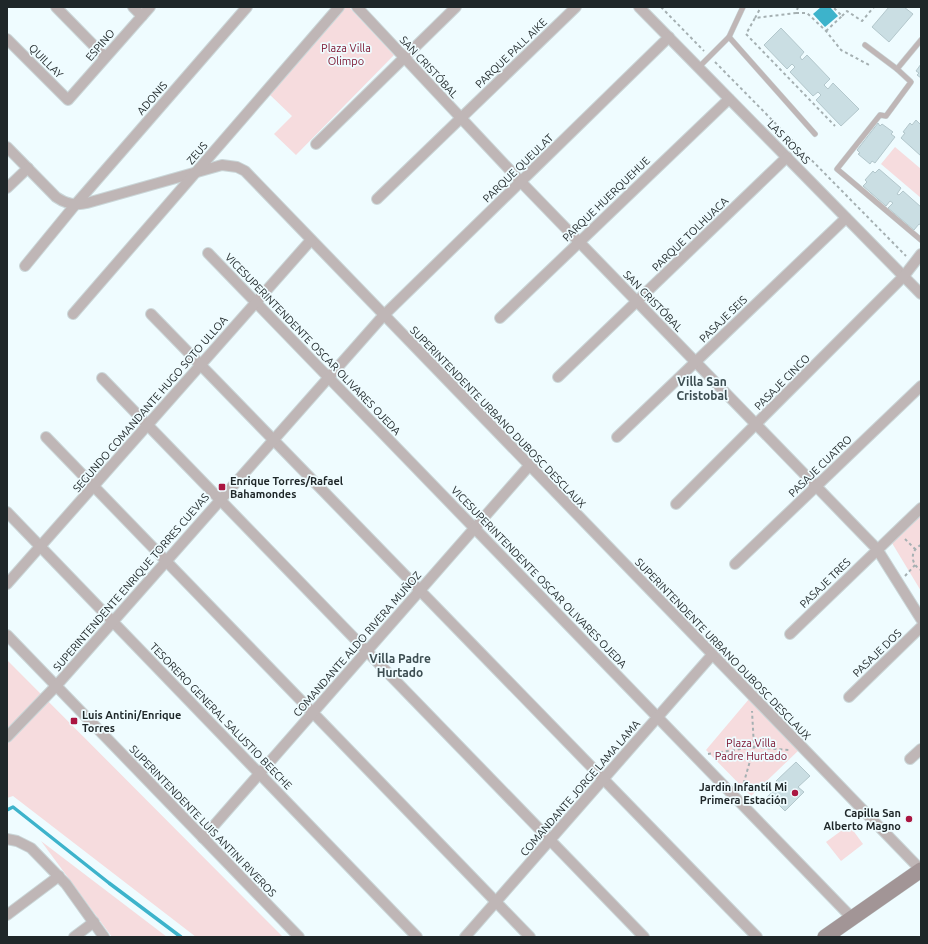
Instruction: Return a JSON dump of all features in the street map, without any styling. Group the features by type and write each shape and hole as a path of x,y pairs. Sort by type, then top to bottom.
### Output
{"main road":[{"path":"825,937 921,870"}],"street":[{"path":"56,7 106,57"},
{"path":"133,7 142,16"},
{"name":"ESPINO","path":"68,100 150,7"},
{"name":"ADONIS","path":"25,266 75,204 246,7"},
{"name":"ZEUS","path":"73,314 339,7"},
{"name":"SAN CRISTÓBAL","path":"357,7 521,182 877,549 921,619"},
{"path":"316,144 456,7"},
{"name":"PARQUE PALL AIKE","path":"377,199 576,7"},
{"name":"LAS ROSAS","path":"645,9 698,67 921,294"},
{"name":"PARQUE QUEULAT","path":"383,316 669,37"},
{"name":"QUILLAY","path":"7,39 68,100"},
{"name":"PARQUE HUERQUEHUE","path":"500,318 729,99"},
{"name":"SUPERINTENDENTE URBANO DUBOSC DESCLAUX","path":"7,147 56,197 68,204 87,203 222,165 232,165 241,169 921,870"},
{"name":"PARQUE TOLHUACA","path":"558,377 786,157"},
{"path":"7,188 28,168"},
{"name":"PASAJE SEIS","path":"617,437 846,218"},
{"name":"SEGUNDO COMANDANTE HUGO SOTO ULLOA","path":"7,584 311,240"},
{"name":"VICESUPERINTENDENTE OSCAR OLIVARES OJEDA","path":"208,253 852,918"},
{"name":"PASAJE CINCO","path":"676,504 904,276 921,254"},
{"path":"151,314 757,937"},
{"name":"SUPERINTENDENTE ENRIQUE TORRES CUEVAS","path":"7,737 56,686 383,316"},
{"path":"102,378 644,937"},
{"name":"PASAJE CUATRO","path":"735,564 921,386"},
{"path":"46,437 530,937"},
{"name":"COMANDANTE ALDO RIVERA MUÑOZ","path":"203,838 529,466"},
{"name":"PASAJE TRES","path":"790,634 921,508"},
{"name":"TESORERO GENERAL SALUSTIO BEECHE","path":"7,512 417,937"},
{"name":"PASAJE DOS","path":"849,697 921,627"},
{"name":"SUPERINTENDENTE LUIS ANTINI RIVEROS","path":"7,635 299,937"},
{"name":"COMANDANTE JORGE LAMA LAMA","path":"465,937 712,655"},
{"path":"910,759 921,749"},
{"path":"7,840 17,841 31,848 72,891 104,937"},
{"path":"7,915 59,876"},
{"path":"74,937 94,922"}],"lane":[{"path":"698,67 729,37 743,7"},
{"path":"729,37 815,134"},
{"path":"897,70 921,40"},
{"path":"865,45 911,82 886,116 880,115 837,169 921,240"}],"path":[{"path":"661,7 914,263"},
{"path":"761,7 746,34 835,126"},
{"path":"796,14 798,7"},
{"path":"833,7 842,16"},
{"path":"826,31 847,11 862,22 874,7"},
{"path":"755,18 807,13 826,31 841,50 871,66"},
{"path":"897,531 915,549"},
{"path":"921,545 915,549 912,556 915,565 921,570"},
{"path":"738,802 754,747 751,696"},
{"path":"695,757 754,747 805,751"}],"green space":[{"name":"Plaza Villa Olimpo","path":"342,7 349,7 394,55 296,155 274,134 292,116 268,93"},
{"path":"895,147 921,169 921,198 881,164"},
{"path":"921,514 921,591 892,543"},
{"path":"7,660 283,937 196,937 13,796 7,798"},
{"name":"Plaza Villa Padre Hurtado","path":"749,699 800,749 751,796 706,750"},
{"path":"849,825 863,844 841,861 826,842"},
{"path":"41,841 167,937 112,937"}],"water":[{"path":"821,7 830,7 838,16 825,27 813,14"}],"building":[{"path":"889,7 904,7 913,14 889,42 872,27"},
{"path":"781,28 804,52 800,57 802,60 807,55 830,79 824,85 828,89 833,83 859,109 841,126 816,100 821,95 818,92 813,96 790,72 795,67 792,64 787,69 764,45"},
{"path":"921,64 921,78 917,75 919,73 916,71"},
{"path":"916,120 921,125 921,156 901,138 905,133 903,132 910,123 912,125"},
{"path":"878,123 880,126 882,124 893,132 891,134 895,137 875,163 872,161 870,164 858,154 860,153 857,150"},
{"path":"879,169 901,188 897,194 899,195 903,191 921,207 921,225 919,224 914,230 888,208 893,203 890,201 886,206 863,186 867,182 865,180 873,171 875,173"},
{"path":"796,762 810,776 798,787 804,792 785,811 776,802 772,806 765,799 780,785 776,781"}],"waterway":[{"path":"7,810 13,807 109,883 181,937"}],"place":[{"name":"Enrique Torres/Rafael Bahamondes","path":"222,487"},
{"name":"Luis Antini/Enrique Torres","path":"74,721"},
{"name":"Jardin Infantíl Mi Primera Estación","path":"795,793"},
{"name":"Capilla San Alberto Magno","path":"909,819"}],"district":[{"name":"Villa San Cristobal","path":"702,389"},
{"name":"Villa Padre Hurtado","path":"400,666"}]}
